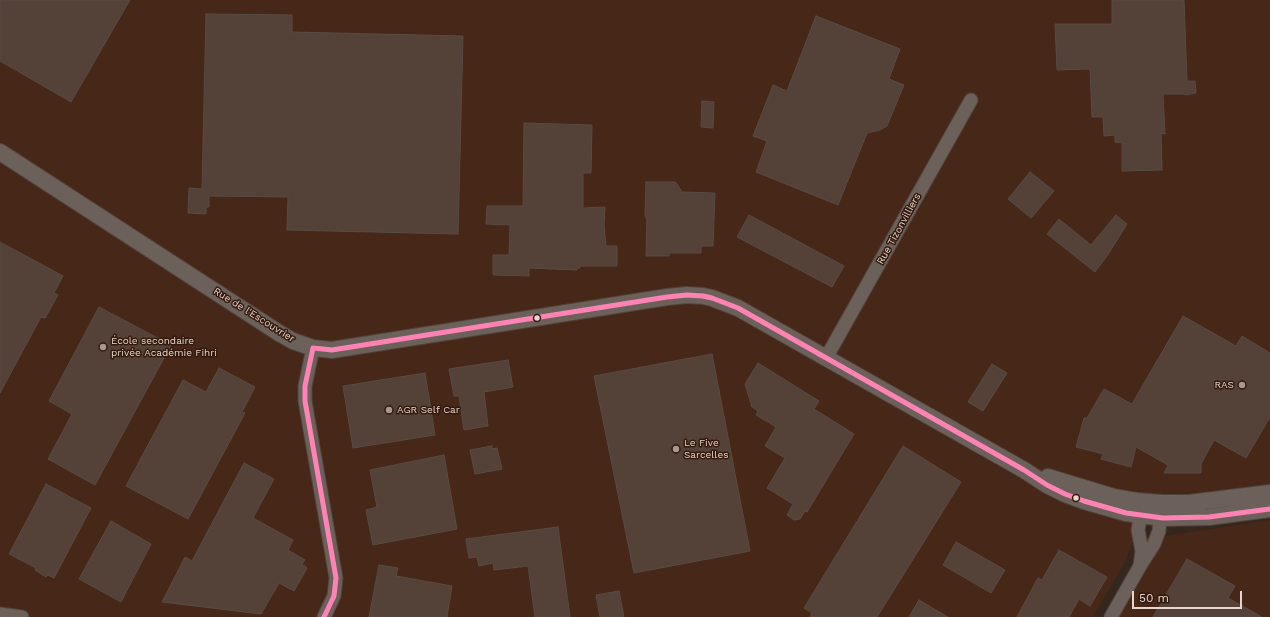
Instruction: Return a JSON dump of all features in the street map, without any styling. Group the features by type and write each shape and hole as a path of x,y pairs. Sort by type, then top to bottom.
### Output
{"street":[{"name":"Rue Tizonvilliers","path":"826,358 971,100"},
{"name":"Rue de l'Escouvrier","path":"0,152 279,333 293,341 312,348 332,350 667,297 687,295 712,298 738,308 1024,470 1114,497 1142,508 1161,510"},
{"path":"312,348 305,386 304,401 336,578 334,596 324,617"},
{"path":"1161,510 1189,503 1270,493"},
{"path":"1140,566 1142,551 1138,530 1142,508"},
{"path":"1161,510 1202,517 1270,509"},
{"path":"1111,617 1158,537 1161,510"},
{"path":"0,614 22,617"}],"shaded area":[{"path":"0,0 1270,0 1270,487 1216,493 1150,494 1126,560 1093,617 0,617"},
{"path":"1270,520 1270,617 1118,617 1166,536"}],"building":[{"path":"0,0 130,0 71,102 0,61"},
{"path":"1112,0 1184,0 1187,81 1195,81 1196,93 1185,95 1163,94 1165,134 1161,133 1162,170 1122,171 1122,143 1115,142 1115,135 1104,136 1103,117 1092,117 1090,69 1057,70 1055,24 1112,24"},
{"path":"206,14 292,15 292,32 463,36 458,234 287,230 288,197 209,196 209,207 206,207 206,214 188,213 189,188 202,189"},
{"path":"816,16 900,49 889,79 904,85 887,126 880,130 867,133 838,205 756,172 767,141 753,136 773,85 787,91"},
{"path":"702,101 714,102 713,128 701,127"},
{"path":"524,123 592,125 591,173 583,173 583,208 605,207 604,225 606,246 617,246 617,266 580,266 577,270 529,268 529,276 493,275 493,255 509,255 510,225 486,224 487,206 523,206"},
{"path":"1030,172 1054,191 1031,218 1008,199"},
{"path":"646,182 675,182 682,192 715,193 713,246 701,246 701,253 669,253 669,256 646,256"},
{"path":"749,215 844,266 832,287 737,237"},
{"path":"1116,215 1127,224 1095,272 1047,234 1059,219 1091,245"},
{"path":"0,242 63,276 54,293 58,295 45,318 41,317 0,393"},
{"path":"99,307 171,345 95,485 48,459 72,414 49,401"},
{"path":"1183,316 1236,346 1242,336 1270,353 1270,417 1246,458 1214,440 1201,464 1201,473 1164,473 1168,465 1136,447 1131,467 1101,459 1103,454 1076,447 1084,418 1087,418 1104,389 1132,404"},
{"path":"712,354 750,551 634,573 594,376"},
{"path":"508,360 513,387 484,392 488,426 464,430 459,396 454,396 449,369"},
{"path":"758,363 819,401 814,409 854,434 807,512 805,511 800,519 794,520 787,515 793,504 767,488 785,458 765,446 776,427 756,415 758,411 752,407 745,384"},
{"path":"992,364 1007,373 983,411 968,402"},
{"path":"219,368 255,387 242,412 245,413 188,519 126,486 183,380 206,392"},
{"name":"AGR Self Car","path":"425,373 435,435 353,448 343,386"},
{"path":"492,446 492,449 497,448 502,469 475,474 470,450"},
{"path":"903,446 961,482 877,617 810,617 812,613 804,608"},
{"path":"444,455 457,529 373,545 366,510 377,507 370,470"},
{"path":"244,463 274,479 253,518 293,540 288,550 305,560 302,564 307,568 294,591 279,583 261,614 162,602 185,557 192,561"},
{"path":"46,484 91,508 54,578 48,575 46,577 35,570 36,568 9,554"},
{"path":"111,521 151,544 121,602 79,579"},
{"path":"558,527 570,617 535,617 528,566 494,570 493,563 479,566 477,557 469,558 466,539"},
{"path":"956,542 1005,570 991,593 943,565"},
{"path":"1059,550 1107,577 1090,606 1079,599 1069,617 1017,617 1038,578 1042,580"},
{"path":"1187,559 1235,586 1228,598 1262,617 1153,617"},
{"path":"379,565 398,568 396,576 452,586 447,617 369,617"},
{"path":"619,591 624,617 600,617 596,595"},
{"path":"919,600 948,617 909,617"}],"transit line":[{"path":"313,348 332,350 667,297 687,295 703,296 738,308 1065,494 1126,513 1163,518 1209,517 1270,509"},
{"path":"313,348 305,386 305,401 336,578 334,596 324,617"}],"place":[{"name":"École secondaire privée Académie Fihri","path":"103,347"},
{"name":"RAS","path":"1242,385"},
{"name":"AGR Self Car","path":"389,410"},
{"name":"Le Five Sarcelles","path":"676,449"}]}
